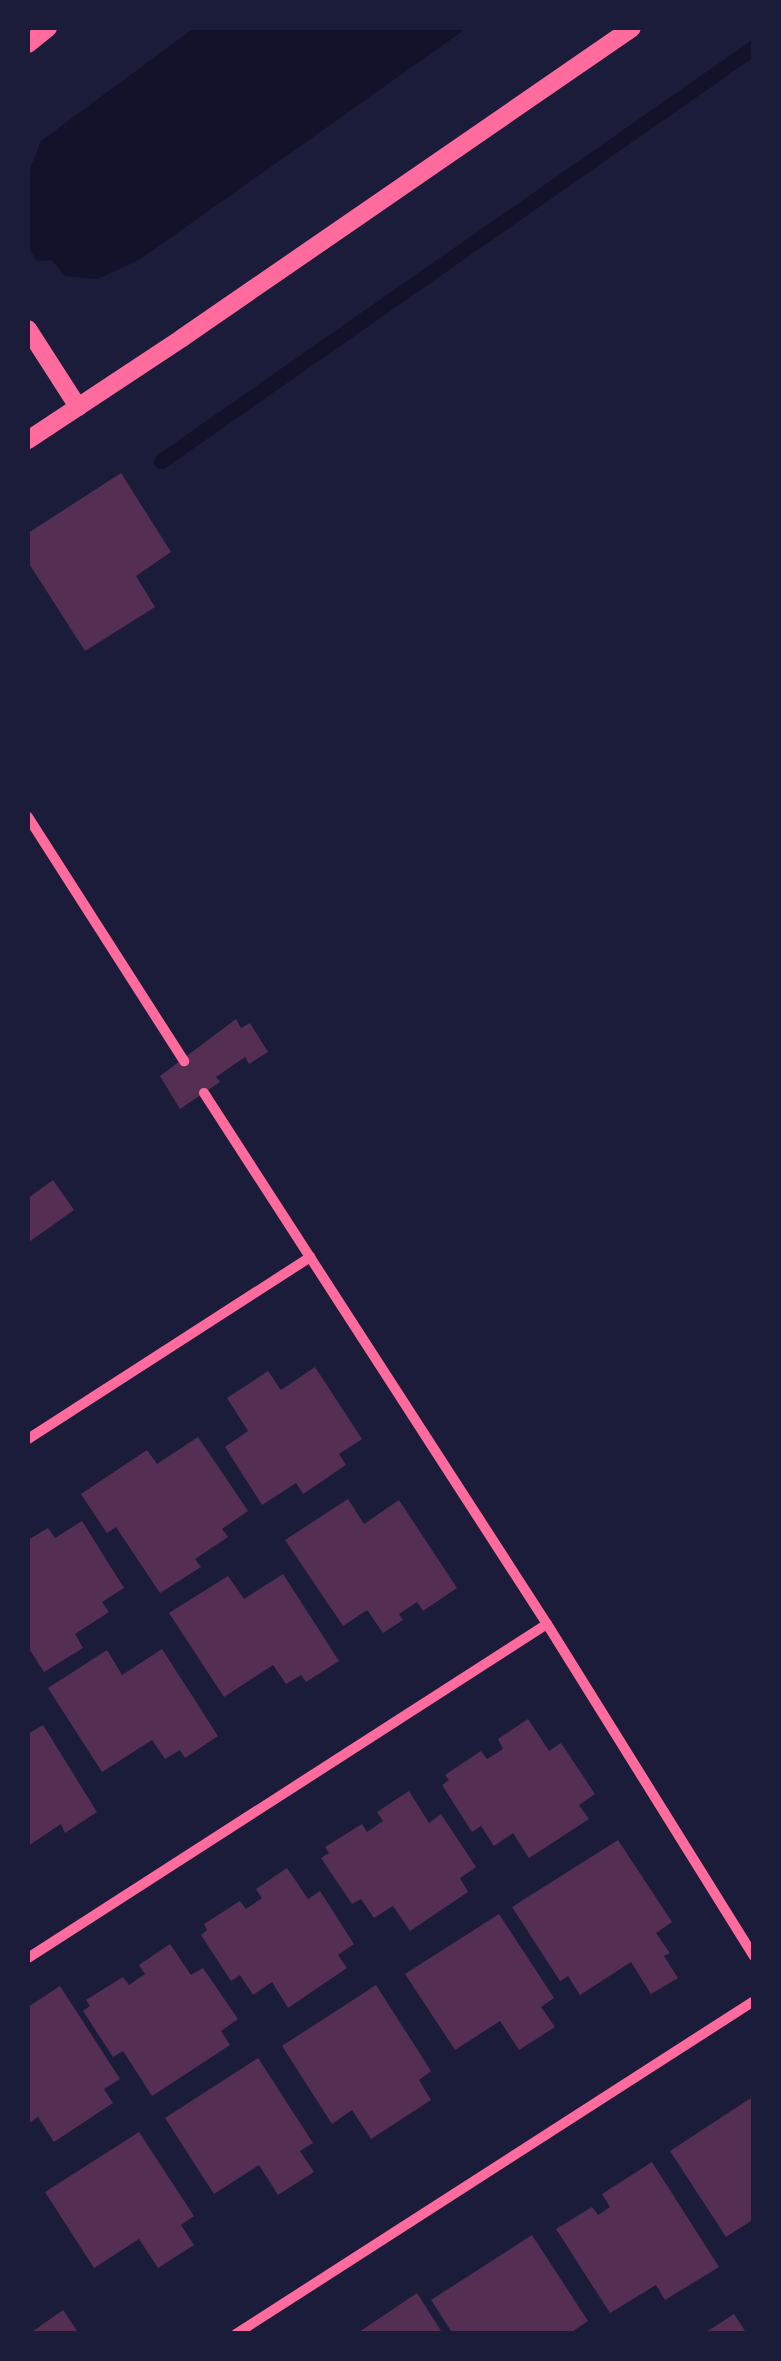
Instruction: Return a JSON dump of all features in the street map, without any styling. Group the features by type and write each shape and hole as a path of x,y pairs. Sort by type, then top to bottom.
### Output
{"street":[{"path":"28,44 48,28"},
{"path":"28,440 632,28"},
{"path":"28,330 78,407"},
{"path":"28,817 184,1061"},
{"path":"204,1093 547,1624 754,1956"},
{"path":"28,1439 310,1257"},
{"path":"28,1958 547,1624"},
{"path":"236,2334 754,2001"}],"shaded area":[{"path":"194,28 467,28 139,260 97,279 65,276 52,260 37,261 28,247 28,174 41,141"}],"building":[{"path":"121,473 171,552 136,576 155,607 85,651 28,562 28,533"},
{"path":"236,1019 241,1028 250,1023 268,1052 249,1064 245,1057 216,1077 220,1082 180,1109 160,1076"},
{"path":"53,1180 74,1210 29,1242 28,1198"},
{"path":"315,1367 362,1439 339,1454 346,1465 303,1494 296,1483 262,1505 225,1447 248,1431 227,1398 268,1371 281,1390"},
{"path":"198,1437 248,1511 222,1529 228,1537 195,1559 201,1567 160,1593 116,1527 107,1533 81,1494 147,1450 157,1464"},
{"path":"348,1499 364,1524 399,1500 457,1588 423,1611 417,1602 399,1614 403,1620 383,1633 367,1610 343,1626 285,1540"},
{"path":"82,1521 124,1588 102,1602 109,1612 75,1634 83,1648 44,1672 28,1647 28,1540 48,1528 55,1538"},
{"path":"283,1574 339,1661 306,1682 301,1675 286,1684 273,1665 224,1697 169,1613 228,1576 244,1599"},
{"path":"162,1649 218,1736 185,1758 180,1750 165,1759 152,1740 102,1772 48,1688 107,1650 122,1675"},
{"path":"528,1719 549,1751 561,1743 595,1794 579,1805 589,1819 529,1858 513,1833 494,1846 481,1826 472,1832 442,1785 449,1780 445,1775 481,1751 487,1759 503,1749 498,1739"},
{"path":"43,1725 97,1812 65,1833 61,1824 28,1846 28,1734"},
{"path":"409,1791 429,1823 441,1814 476,1867 460,1878 468,1892 410,1931 393,1906 374,1918 361,1899 352,1904 321,1858 329,1853 325,1847 362,1824 367,1832 383,1821 377,1812"},
{"path":"618,1840 672,1922 656,1933 670,1953 664,1956 678,1978 651,1994 631,1962 580,1995 568,1976 560,1981 512,1907"},
{"path":"287,1868 308,1899 320,1891 354,1944 338,1955 347,1968 288,2008 272,1982 253,1995 240,1975 231,1981 201,1935 207,1930 204,1924 240,1901 246,1909 262,1898 256,1889"},
{"path":"499,1914 554,1998 541,2007 555,2027 519,2050 500,2021 455,2050 405,1974"},
{"path":"170,1944 191,1975 203,1968 238,2019 221,2031 230,2045 152,2096 123,2051 113,2057 83,2011 90,2006 86,2000 123,1977 129,1985 145,1974 139,1965"},
{"path":"376,1985 431,2071 419,2080 431,2100 371,2139 352,2110 332,2124 282,2046"},
{"path":"60,1986 120,2079 104,2089 113,2103 54,2142 38,2117 28,2124 28,2007"},
{"path":"258,2058 313,2143 300,2151 314,2172 278,2195 259,2165 214,2194 165,2118"},
{"path":"754,2096 754,2219 726,2237 670,2151"},
{"path":"139,2132 194,2216 181,2225 194,2245 158,2268 139,2239 94,2268 45,2192"},
{"path":"652,2162 719,2267 665,2300 656,2285 610,2313 556,2229 592,2207 598,2215 610,2207 602,2194"},
{"path":"532,2235 588,2321 569,2334 453,2334 431,2300"},
{"path":"417,2293 443,2334 356,2334"},
{"path":"63,2310 79,2334 29,2334"},
{"path":"734,2314 747,2334 703,2334"}],"waterway":[{"path":"161,461 754,47"}]}
